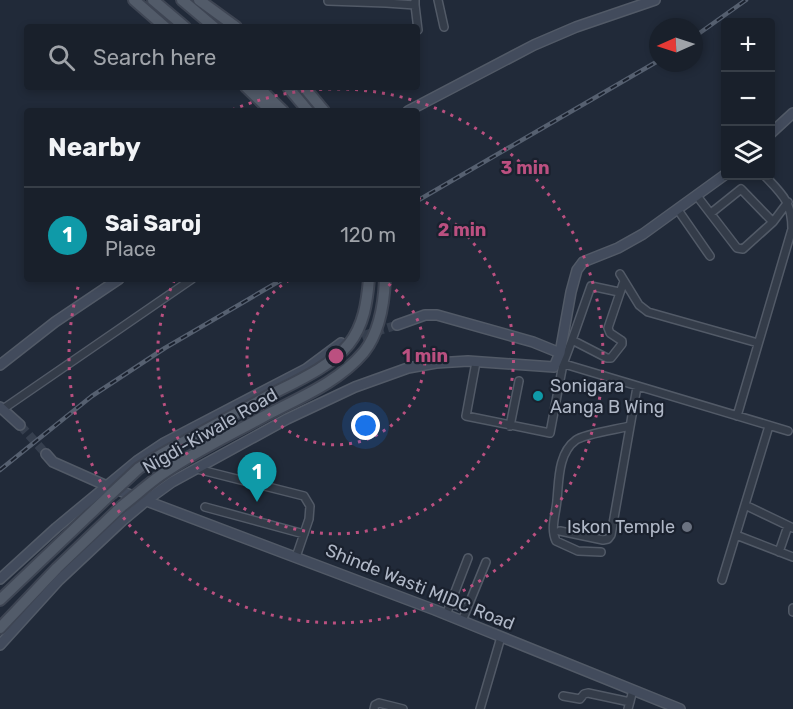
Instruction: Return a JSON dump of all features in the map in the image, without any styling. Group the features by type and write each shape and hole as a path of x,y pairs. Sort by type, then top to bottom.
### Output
{"main road":[{"path":"134,0 162,24"},
{"path":"153,0 181,24"},
{"path":"182,0 210,24"},
{"path":"199,0 232,24"},
{"path":"249,90 268,108"},
{"path":"261,90 280,108"},
{"path":"290,90 306,108"},
{"path":"306,90 322,108"},
{"name":"Nigdi-Kiwale Road","path":"0,600 139,468 308,375 340,353 351,342 361,322 367,304 369,282"},
{"name":"Nigdi-Kiwale Road","path":"0,628 57,568 122,506 162,474 344,372 365,351 377,325 384,298 385,282"}],"street":[{"path":"438,0 444,27"},
{"path":"414,108 534,45 576,27 656,0"},
{"path":"332,1 415,2 417,24"},
{"path":"775,130 793,113"},
{"path":"476,362 466,416 550,433 571,292 583,261 618,248 643,234 721,178"},
{"path":"737,416 792,229 792,216 788,202 769,180"},
{"path":"711,213 741,189 773,222"},
{"path":"697,196 739,249 743,249 773,222 788,202"},
{"path":"678,210 710,256"},
{"path":"620,274 639,305 648,312 758,344"},
{"path":"572,340 611,358 622,344 622,341 610,333 608,328 624,281"},
{"path":"0,365 55,322 115,282"},
{"path":"20,425 1,408 188,282"},
{"path":"0,645 59,580 122,521 172,482 287,420 355,387 408,368 436,363 476,362 554,367 572,340 591,285 619,292"},
{"path":"397,325 425,315 437,315 533,342 560,360 637,387 788,431"},
{"path":"0,579 137,461 164,443 306,369 340,343"},
{"path":"510,426 519,381"},
{"path":"560,531 603,540 608,539 611,535 637,387"},
{"path":"601,552 578,550 556,541 552,532 559,474 565,454 577,439 630,426"},
{"path":"723,580 769,426"},
{"name":"Shinde Wasti MIDC Road","path":"46,454 53,462 106,486 462,621 680,709"},
{"path":"196,469 304,496 310,506 296,557"},
{"path":"745,505 791,527 779,552"},
{"path":"205,507 304,534"},
{"path":"736,535 793,557"},
{"path":"446,615 468,558"},
{"path":"462,621 486,562"},
{"path":"451,603 467,609"},
{"path":"480,708 501,637"},
{"path":"563,696 580,699 588,693 630,707 634,691"},
{"path":"374,709 379,703 403,709"}],"tunnel":[{"path":"349,340 397,325"},
{"path":"20,425 46,454"}],"railway":[{"path":"703,31 746,0"},
{"path":"420,199 649,66"},
{"path":"0,470 92,396 165,348 278,282"}],"place":[{"name":"Sonigara Aanga B Wing","path":"538,396"},
{"name":"Sai Saroj","path":"257,502"},
{"name":"Iskon Temple","path":"687,527"}]}
